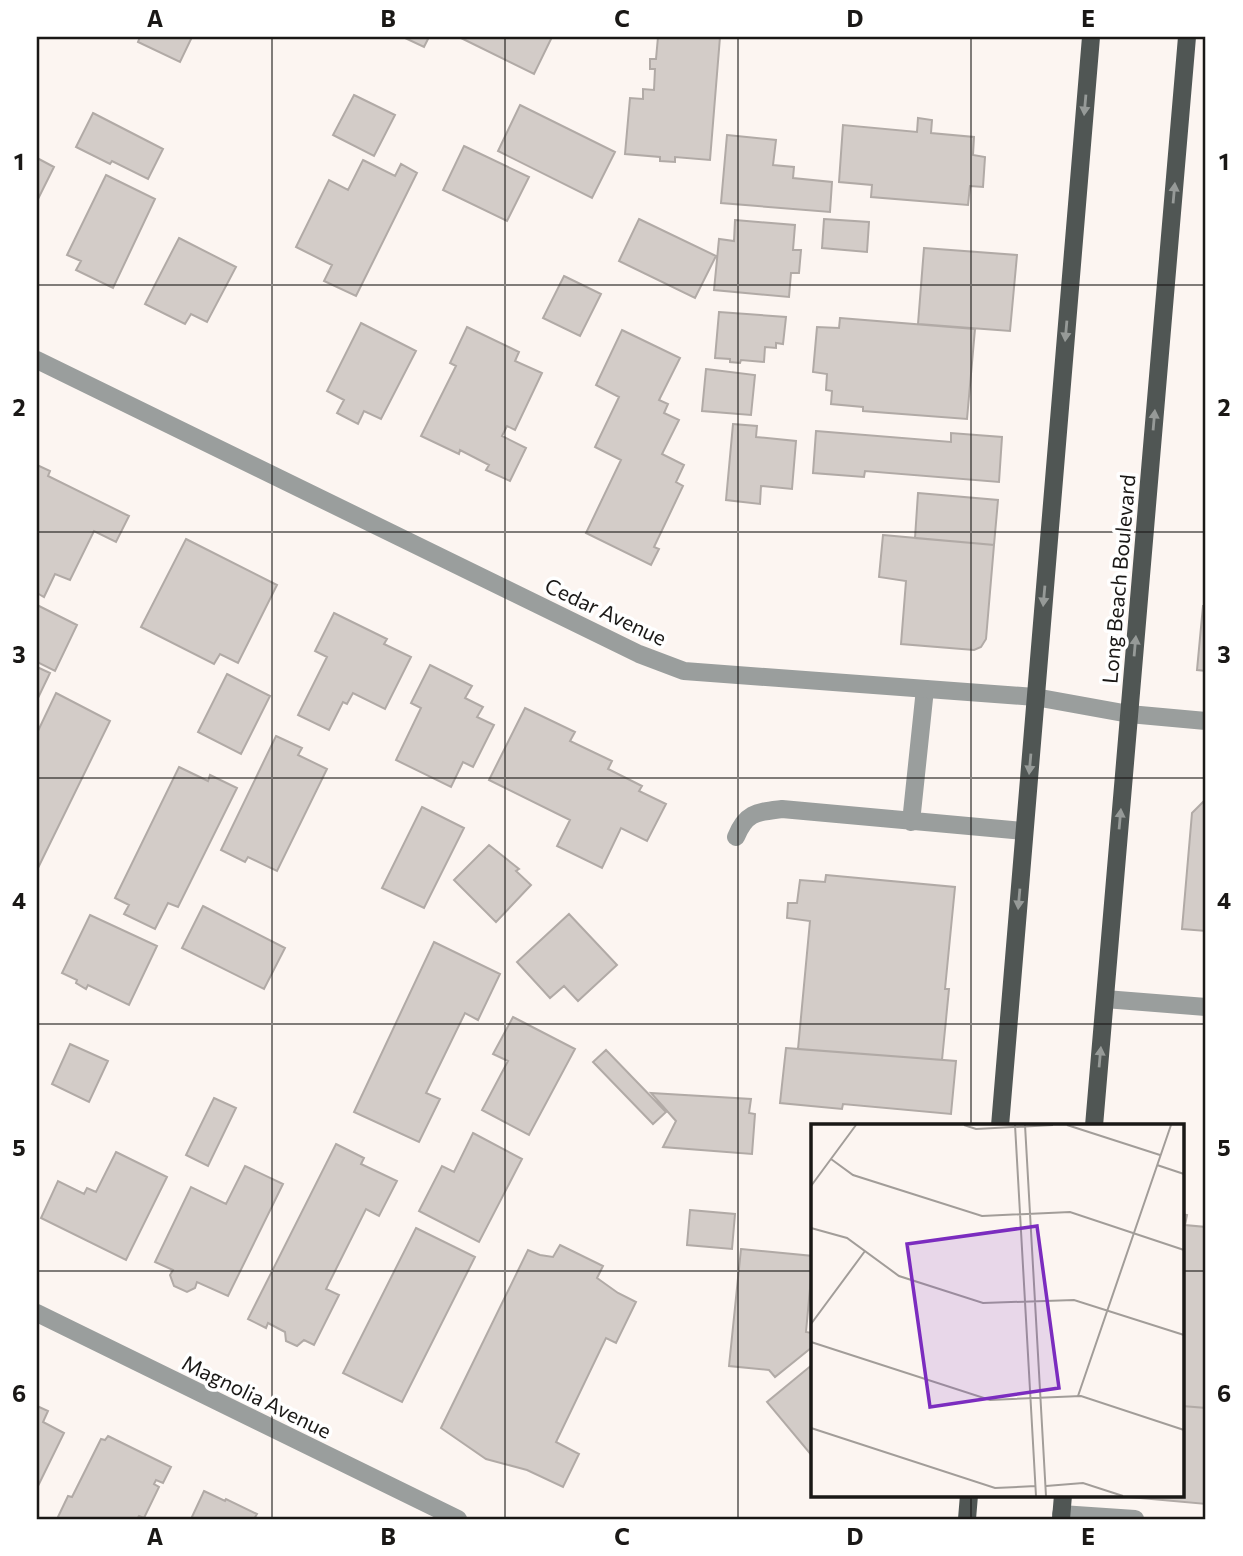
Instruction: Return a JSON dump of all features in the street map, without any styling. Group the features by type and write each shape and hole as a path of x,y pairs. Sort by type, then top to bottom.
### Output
{"main road":[{"path":"1000,1124 1091,37"},
{"name":"Long Beach Boulevard","path":"1094,1124 1187,37"},
{"path":"967,1519 969,1496"},
{"path":"1061,1517 1063,1496"}],"street":[{"name":"Cedar Avenue","path":"37,360 662,664 684,671 1035,697 1129,714 1206,721"},
{"path":"911,821 925,689"},
{"path":"736,837 741,825 757,812 782,809 1024,831"},
{"path":"1105,999 1206,1007"},
{"name":"Magnolia Avenue","path":"37,1313 458,1519"},
{"path":"1061,1517 1135,1519"}],"building":[{"path":"140,37 192,37 180,62 138,42"},
{"path":"403,37 429,37 424,47"},
{"path":"459,37 552,37 534,74"},
{"path":"658,37 720,37 710,160 675,157 675,162 660,161 660,157 625,154 630,98 643,99 643,89 654,90 655,69 650,69 650,59 656,59"},
{"path":"354,95 395,115 374,156 333,135"},
{"path":"520,105 615,152 592,198 498,151"},
{"path":"93,113 163,149 148,179 76,147"},
{"path":"918,118 932,120 931,133 974,137 973,155 985,157 983,187 970,186 968,205 871,197 872,185 839,182 843,125 917,132"},
{"path":"727,135 776,140 773,165 794,167 793,178 832,182 830,212 721,203"},
{"path":"464,146 529,177 507,221 443,190"},
{"path":"37,158 54,167 37,201"},
{"path":"363,160 395,176 401,164 417,173 356,296 324,281 332,265 296,247 329,180 348,190"},
{"path":"106,175 155,199 113,288 76,270 81,261 67,255"},
{"path":"639,219 716,256 695,298 619,261"},
{"path":"824,219 869,222 867,252 822,248"},
{"path":"735,220 795,225 793,250 801,250 799,273 791,273 789,297 714,290 719,239 734,241"},
{"path":"179,238 236,267 207,322 191,314 185,324 145,304"},
{"path":"924,248 1017,255 1010,331 918,324"},
{"path":"564,276 601,294 580,336 543,318"},
{"path":"719,312 786,317 783,344 776,343 776,348 765,347 764,362 741,360 740,363 715,358"},
{"path":"840,318 975,329 967,419 863,411 863,407 831,404 832,391 826,390 827,374 813,372 817,327 839,328"},
{"path":"361,323 416,351 381,419 364,411 358,424 337,413 344,400 327,391"},
{"path":"467,327 519,352 515,361 542,373 515,430 507,426 502,436 526,448 510,481 486,470 489,465 460,450 459,454 421,436 456,366 450,363"},
{"path":"622,330 680,358 659,400 668,404 664,413 679,420 662,454 684,465 676,482 683,486 654,547 659,549 651,565 586,533 621,460 595,447 619,397 596,385"},
{"path":"706,369 755,375 751,415 702,411"},
{"path":"733,424 757,426 756,437 796,441 792,489 761,486 760,504 726,500"},
{"path":"816,431 951,442 951,433 1002,437 999,482 865,471 864,477 813,473"},
{"path":"37,465 50,471 48,476 129,516 116,542 94,531 70,580 55,574 44,597 37,593"},
{"path":"918,493 998,500 994,545 915,538"},
{"path":"883,535 994,545 986,639 981,647 974,650 901,644 906,581 879,577"},
{"path":"186,539 277,585 238,663 220,654 214,664 141,627"},
{"path":"37,605 77,625 55,671 37,662"},
{"path":"1203,606 1206,606 1206,671 1197,670"},
{"path":"334,613 387,639 384,644 411,657 385,709 353,693 347,704 343,702 329,730 298,715 327,657 315,651"},
{"path":"430,665 472,686 465,698 483,707 477,717 494,725 473,767 463,762 451,787 396,760 421,708 411,703"},
{"path":"37,667 50,673 37,700"},
{"path":"227,674 270,696 241,754 198,732"},
{"path":"56,693 110,721 37,870 37,733"},
{"path":"525,708 575,732 570,741 612,761 608,769 642,786 639,791 666,804 647,841 621,828 602,868 557,846 570,820 489,780"},
{"path":"276,736 302,748 298,755 327,769 277,871 248,857 245,862 221,850"},
{"path":"179,767 208,781 210,775 237,788 178,907 168,903 155,929 124,914 129,905 115,898"},
{"path":"1206,799 1206,931 1182,929 1192,813"},
{"path":"422,807 464,828 424,908 382,888"},
{"path":"489,845 519,869 516,871 531,885 496,922 454,880"},
{"path":"826,875 955,887 945,989 949,989 942,1060 798,1049 810,921 787,918 788,903 797,903 800,880 825,882"},
{"path":"203,906 285,948 264,989 182,948"},
{"path":"569,914 617,965 578,1001 564,986 550,998 517,962"},
{"path":"90,915 157,946 129,1005 88,985 86,989 76,983 77,980 62,973"},
{"path":"434,942 500,974 478,1020 465,1013 426,1093 440,1099 419,1142 354,1112"},
{"path":"513,1017 575,1049 529,1135 482,1110 508,1061 493,1054"},
{"path":"70,1044 108,1061 89,1102 52,1084"},
{"path":"786,1048 956,1061 951,1114 843,1104 842,1109 780,1103"},
{"path":"606,1050 666,1112 653,1124 593,1062"},
{"path":"651,1093 751,1099 749,1113 755,1114 752,1154 663,1147 676,1121"},
{"path":"214,1098 236,1108 208,1166 186,1155"},
{"path":"473,1133 522,1159 479,1242 419,1211 442,1166 454,1172"},
{"path":"336,1144 364,1158 361,1164 397,1181 379,1216 366,1209 326,1289 339,1295 314,1345 304,1340 297,1346 286,1341 285,1332 268,1323 266,1328 248,1319"},
{"path":"116,1152 167,1177 126,1260 41,1218 58,1181 84,1194 87,1188 96,1192"},
{"path":"245,1166 283,1184 228,1296 197,1282 195,1288 187,1292 174,1286 170,1275 173,1270 155,1262 191,1187 226,1204"},
{"path":"690,1210 735,1214 732,1249 687,1245"},
{"path":"1184,1214 1187,1215 1185,1225 1206,1227 1206,1408 1184,1406"},
{"path":"416,1228 475,1257 402,1402 343,1373"},
{"path":"560,1245 603,1266 597,1278 636,1302 616,1343 606,1338 556,1442 579,1454 563,1487 527,1470 486,1459 441,1428 528,1250 553,1257"},
{"path":"741,1249 811,1256 806,1332 811,1333 811,1348 775,1377 769,1370 729,1366"},
{"path":"811,1366 811,1455 767,1402"},
{"path":"37,1406 48,1411 43,1422 64,1433 37,1488"},
{"path":"1184,1406 1206,1408 1206,1504 1130,1497 1184,1496"},
{"path":"108,1436 171,1467 163,1483 156,1480 154,1484 159,1487 144,1518 57,1519 68,1496 72,1497 101,1439 105,1440"},
{"path":"204,1491 257,1514 254,1519 191,1519"}]}
